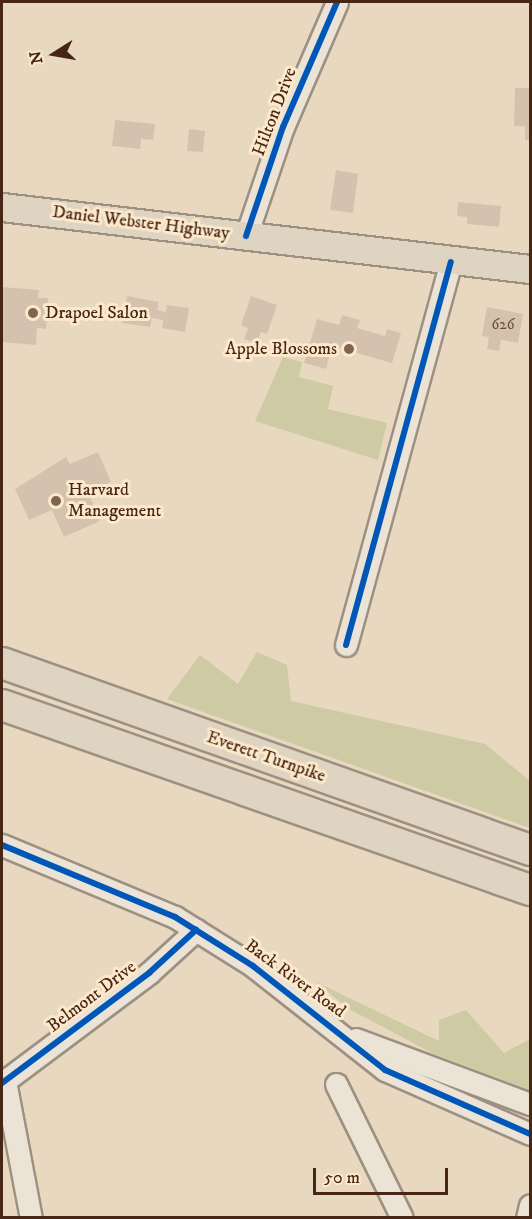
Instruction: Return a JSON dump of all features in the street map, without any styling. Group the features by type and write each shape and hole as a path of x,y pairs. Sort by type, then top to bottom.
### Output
{"highway":[{"name":"Everett Turnpike","path":"2,663 531,850"},
{"path":"2,705 531,890"}],"main road":[{"name":"Daniel Webster Highway","path":"2,207 451,262 531,269"}],"street":[{"name":"Hilton Drive","path":"246,236 337,2"},
{"path":"346,645 451,262"},
{"name":"Back River Road","path":"2,845 133,896 196,930 347,1035 385,1070 531,1134"},
{"name":"Belmont Drive","path":"3,1082 149,973 196,930"},
{"name":"Back River Road","path":"347,1035 531,1104"},
{"path":"3,1082 31,1218"},
{"path":"336,1084 402,1218"},
{"path":"527,1218 531,1204"}],"shaded area":[{"path":"283,357 302,362 299,377 333,386 328,409 387,423 378,460 255,421"},
{"path":"257,652 287,665 291,701 485,744 530,781 530,828 167,699 200,655 238,684"},
{"path":"316,982 439,1041 439,1020 466,1010 504,1053 530,1039 530,1090 434,1054 347,1008"}],"building":[{"path":"515,88 530,88 530,140 525,140 525,126 514,126"},
{"path":"115,120 155,124 153,140 141,139 140,149 112,146"},
{"path":"189,129 205,131 203,152 187,151"},
{"path":"336,170 358,174 353,213 330,210"},
{"path":"458,202 501,206 499,227 467,224 467,217 457,216"},
{"path":"2,287 39,290 38,298 48,298 46,329 37,328 36,345 2,342"},
{"path":"127,296 159,302 157,310 166,312 167,305 189,308 185,332 162,328 163,320 152,318 150,327 122,323"},
{"path":"251,296 277,305 267,334 261,332 257,344 244,339 248,328 241,325"},
{"path":"487,307 523,314 518,343 501,340 499,351 487,349 489,337 482,336"},
{"path":"342,315 360,320 357,328 385,336 387,329 401,333 392,363 332,346 326,369 304,363 317,319 339,325"},
{"name":"Harvard Management","path":"98,452 111,482 88,492 100,521 64,537 52,510 29,520 15,489 66,457 70,464"}],"cycle path":[{"path":"246,236 283,127 337,2"},
{"path":"346,645 451,262"},
{"path":"2,845 175,917 253,966 385,1070 530,1134"},
{"path":"2,1083 149,973 196,930"}],"place":[{"name":"Drapoel Salon","path":"33,313"},
{"name":"Apple Blossoms","path":"349,349"},
{"name":"Harvard Management","path":"56,501"}]}
